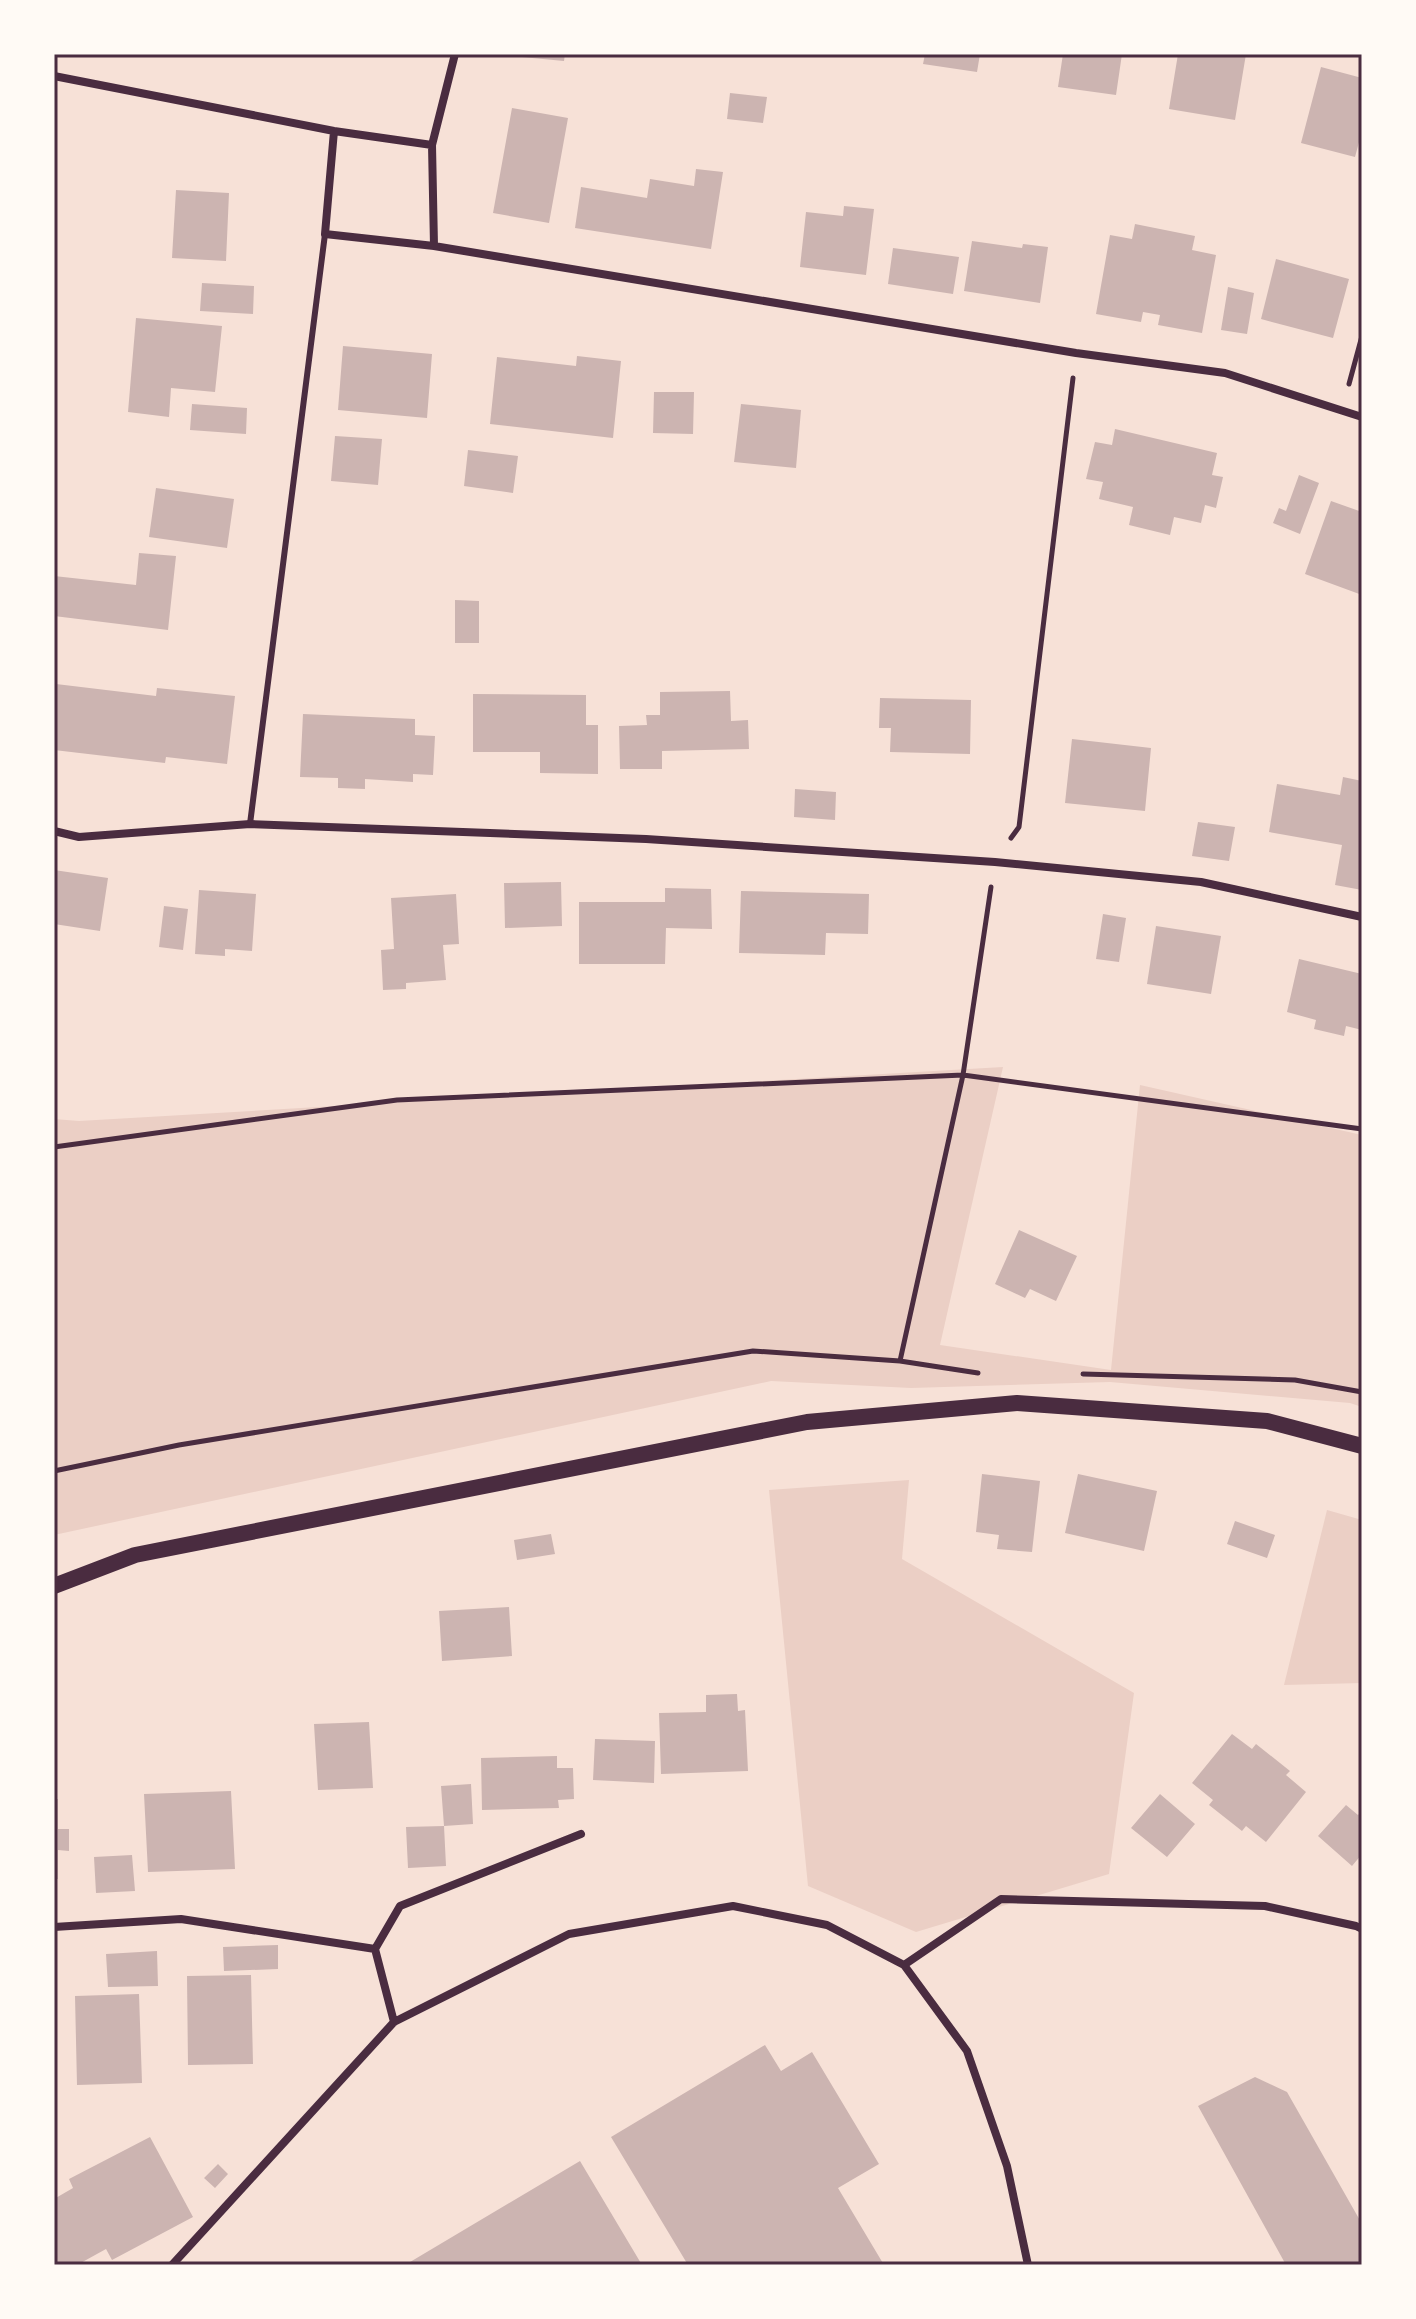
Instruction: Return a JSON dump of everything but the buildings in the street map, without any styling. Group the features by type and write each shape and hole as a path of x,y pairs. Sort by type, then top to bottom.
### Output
{"main road":[{"path":"54,1586 135,1555 807,1422 1017,1403 1267,1421 1362,1446"}],"street":[{"path":"434,246 432,145 455,54"},
{"path":"54,76 334,131 432,145"},
{"path":"334,131 325,234 434,246 1076,353 1225,373 1342,408 1362,417"},
{"path":"54,831 79,837 250,824 646,839 995,862 1201,882 1362,917"},
{"path":"394,2022 375,1949 400,1906 581,1834"},
{"path":"904,1965 1001,1899 1265,1906 1362,1929"},
{"path":"172,2265 394,2022 569,1934 733,1906 827,1925 904,1965 967,2051 1007,2166 1028,2265"},
{"path":"54,1927 181,1919 375,1949"}],"lane":[{"path":"250,824 325,234"}],"path":[{"path":"1342,408 1362,336"},
{"path":"1019,827 1076,353"},
{"path":"900,1361 963,1075 995,862"},
{"path":"54,1147 397,1100 963,1075 1362,1129"},
{"path":"54,1471 179,1445 753,1351 900,1361 982,1374"},
{"path":"1080,1373 1295,1380 1362,1392"}],"shaded area":[{"path":"1003,1067 940,1345 1111,1370 1140,1085 1362,1135 1362,1407 1350,1403 1110,1382 911,1388 771,1381 54,1535 54,1119 79,1121"},
{"path":"909,1480 902,1559 1134,1693 1109,1874 916,1932 808,1886 769,1490"},
{"path":"1327,1510 1362,1520 1362,1683 1284,1685"}]}
